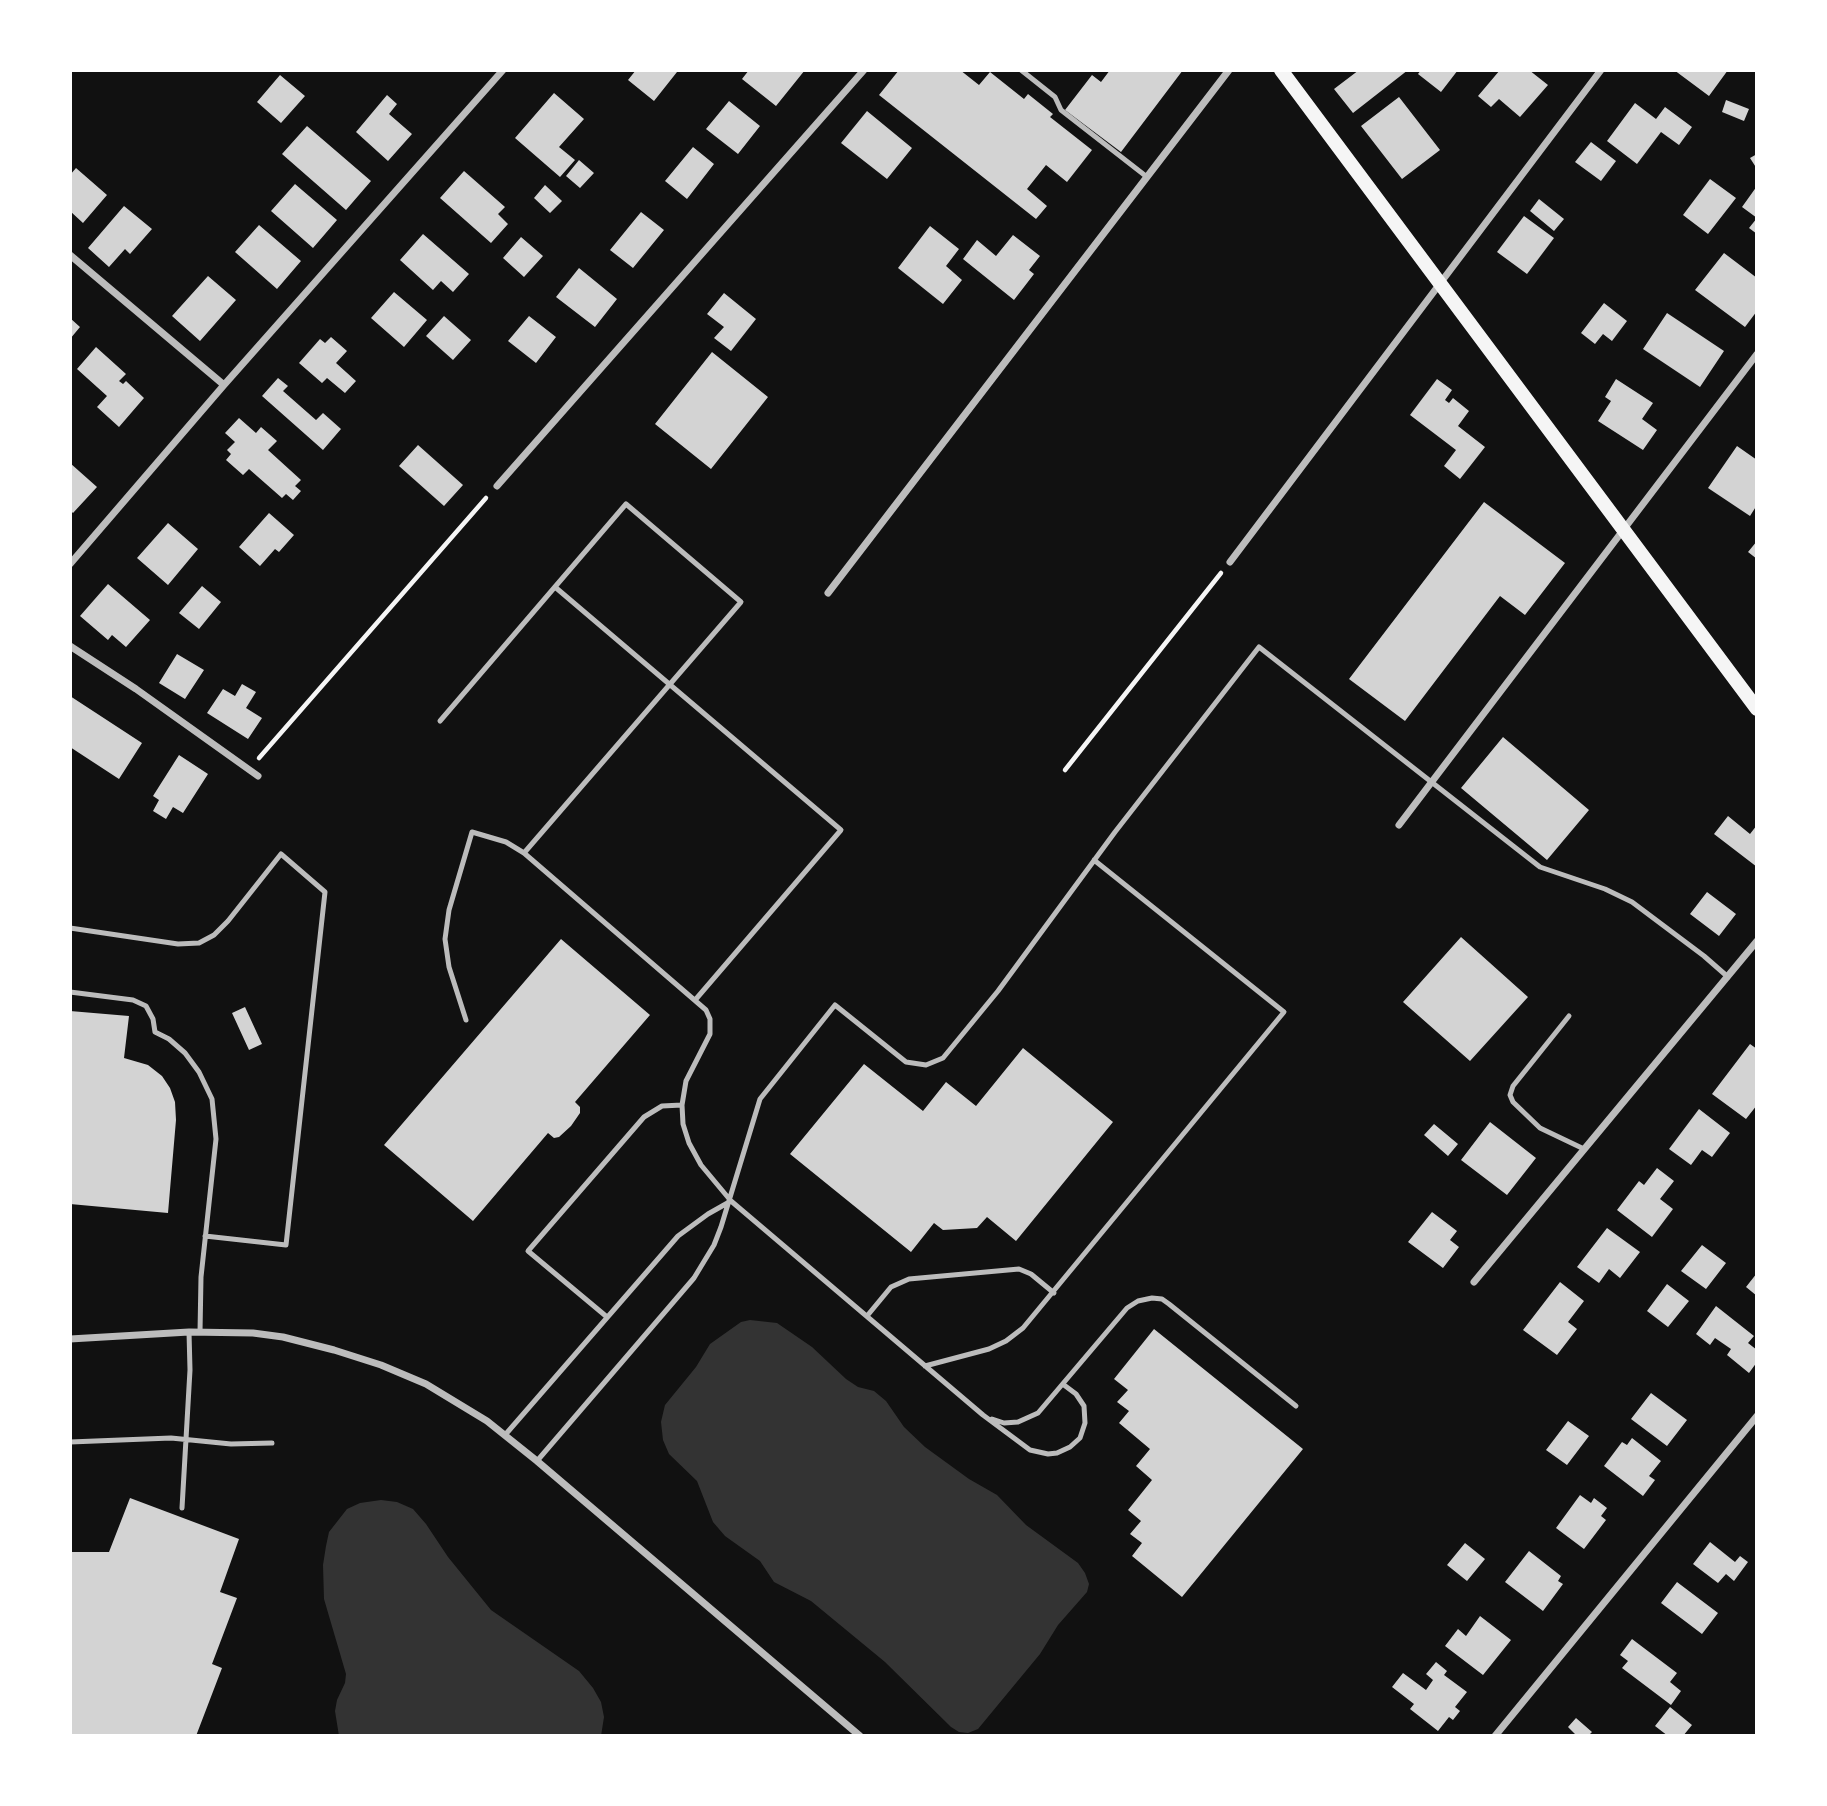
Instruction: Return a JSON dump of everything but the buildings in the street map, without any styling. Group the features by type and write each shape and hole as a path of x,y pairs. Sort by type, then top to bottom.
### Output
{"main road":[{"path":"1280,70 1757,709"}],"street":[{"path":"70,564 224,385 503,70"},
{"path":"497,486 864,70"},
{"path":"828,593 1229,70"},
{"path":"1230,562 1601,70"},
{"path":"70,255 224,385"},
{"path":"1399,825 1757,354"},
{"path":"70,646 136,689 258,776"},
{"path":"1474,1282 1757,941"},
{"path":"70,1339 189,1332 253,1333 283,1337 359,1358 405,1375 446,1395 505,1435 537,1461 860,1736"},
{"path":"1495,1736 1757,1416"}],"lane":[{"path":"1021,70 1055,97 1061,110 1147,177"},
{"path":"440,721 626,504 741,602 524,853"},
{"path":"555,587 841,830 696,999"},
{"path":"537,1461 694,1278 714,1245 731,1201 760,1099 835,1005 906,1062 926,1065 947,1054 998,991 1094,860 1259,647 1540,867 1605,889 1632,902 1728,977"},
{"path":"466,1020 449,968 445,939 449,910 472,832 506,842 524,853 696,999 709,1015 711,1029 706,1045 688,1076 682,1105 683,1124 688,1143 707,1175 731,1201 983,1415 1030,1450 1057,1453 1076,1442 1085,1423 1084,1406 1076,1394 1064,1385"},
{"path":"70,929 178,944 198,943 214,936 228,921 281,854 325,892 286,1245 205,1236"},
{"path":"925,1366 989,1349 1006,1341 1023,1328 1283,1012 1094,860"},
{"path":"70,992 140,1002 151,1012 155,1032 169,1039 185,1053 199,1072 212,1099 216,1139 200,1295 200,1332"},
{"path":"1569,1016 1513,1086 1510,1095 1513,1102 1540,1128 1584,1149"},
{"path":"607,1317 528,1251 644,1117 662,1106 682,1105"},
{"path":"505,1435 678,1236 708,1213 731,1201"},
{"path":"867,1316 891,1287 909,1279 1019,1269 1031,1274 1054,1293"},
{"path":"983,1415 1003,1423 1025,1421 1044,1408 1127,1308 1138,1301 1152,1298 1169,1304 1296,1406"},
{"path":"182,1507 190,1370 189,1332"},
{"path":"70,1442 160,1438 231,1444 272,1443"}],"path":[{"path":"249,769 497,486"},
{"path":"1065,770 1230,562"}],"shaded area":[{"path":"750,1320 777,1323 812,1347 846,1379 858,1387 874,1391 886,1401 904,1427 925,1447 969,1479 997,1495 1026,1525 1078,1563 1085,1573 1089,1584 1087,1592 1058,1625 1040,1654 978,1729 968,1733 951,1727 885,1662 811,1601 774,1582 760,1561 725,1536 713,1522 697,1481 669,1454 663,1440 661,1422 665,1405 696,1367 710,1344 741,1322"},
{"path":"381,1500 397,1502 413,1509 491,1610 579,1671 601,1702 604,1717 601,1736 339,1736 335,1711 346,1674 324,1599 323,1565 326,1546 329,1532 347,1509 360,1503"}]}
